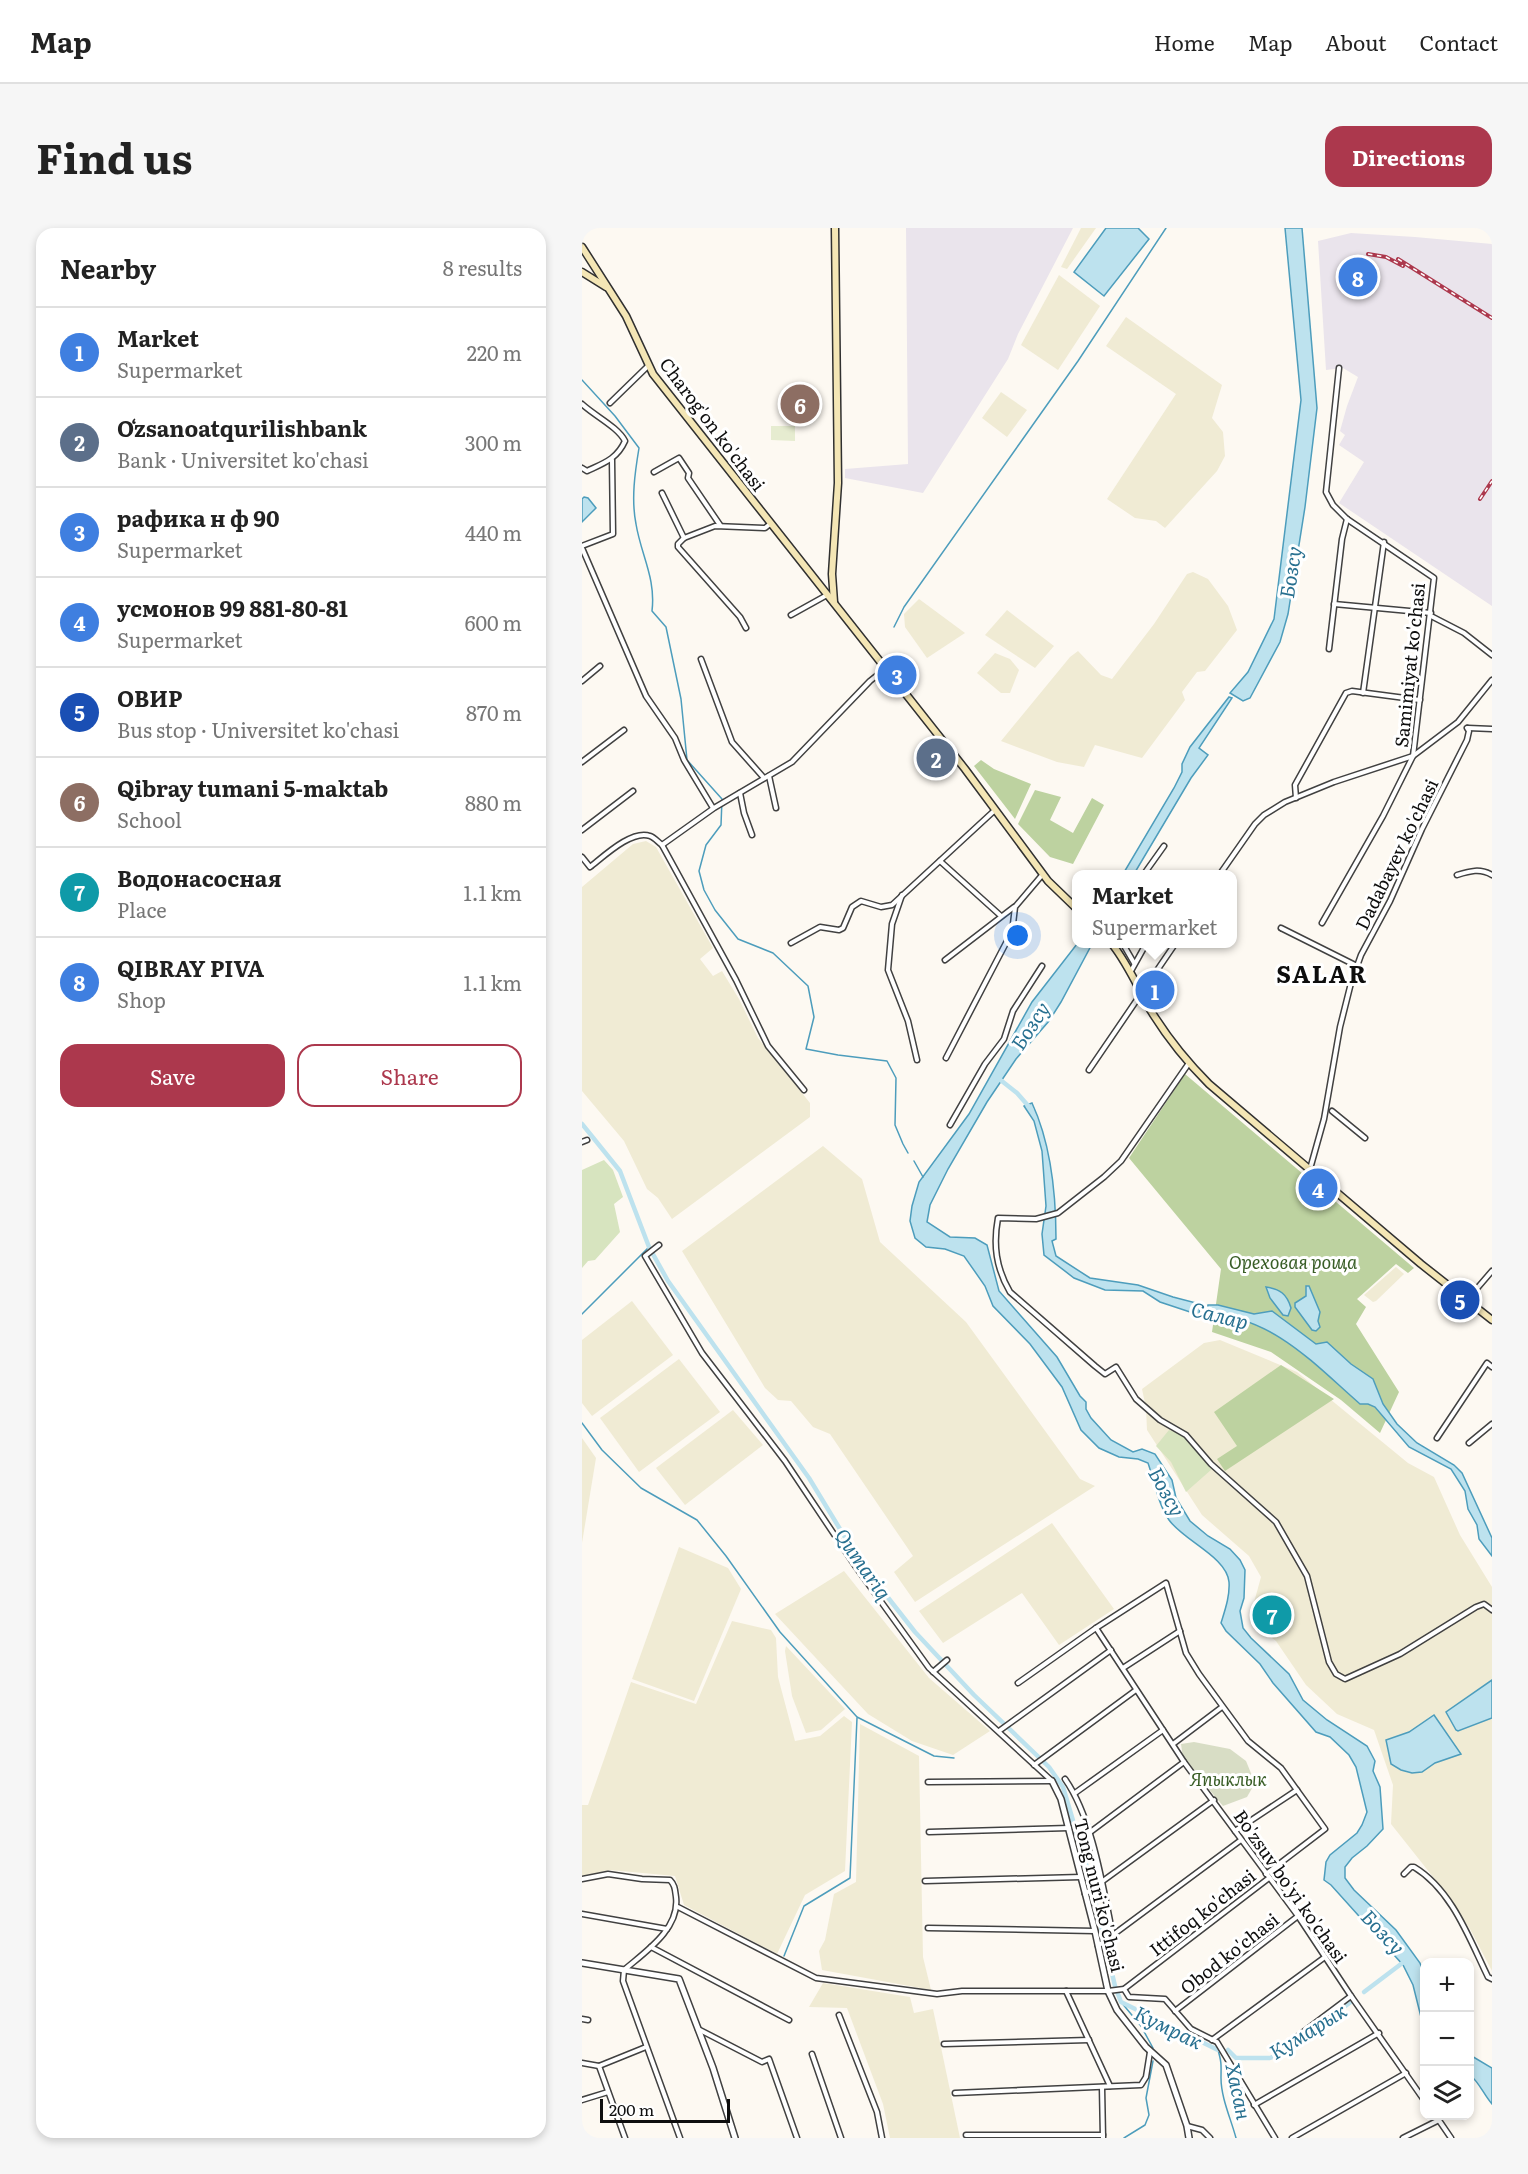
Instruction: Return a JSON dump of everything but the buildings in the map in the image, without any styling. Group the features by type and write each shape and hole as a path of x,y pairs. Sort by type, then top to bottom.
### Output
{"main road":[{"path":"834,603 832,574 838,483 835,228"},
{"name":"Charog'on ko'chasi","path":"582,247 626,316 648,366 770,525 996,809 1043,874 1072,904"},
{"path":"582,272 609,289"},
{"path":"819,585 832,574"},
{"path":"1115,948 1131,971 1152,1012 1189,1063 1217,1092 1492,1320"}],"street":[{"path":"610,403 648,366"},
{"name":"Samimiyat ko'chasi","path":"1322,922 1383,816 1413,756 1434,578 1347,519 1333,505 1326,492 1339,369"},
{"path":"582,404 620,432 625,441 621,451 612,460 587,471 582,468"},
{"path":"654,472 679,458 689,473 688,478 720,525"},
{"path":"612,460 613,534 582,547 646,696 675,738 684,760 714,808"},
{"path":"662,493 684,538"},
{"path":"1329,649 1342,539 1347,519"},
{"path":"746,628 740,617 678,546 684,538 720,525 765,528 770,525"},
{"path":"1363,693 1384,543"},
{"path":"791,615 827,595"},
{"path":"1334,604 1431,614 1464,633 1492,655"},
{"path":"701,659 732,742 764,778"},
{"path":"582,681 600,666"},
{"path":"662,845 714,808 792,762 870,681 885,669"},
{"path":"1223,870 1255,824 1264,815 1296,798 1413,756 1458,722 1492,680"},
{"path":"1296,798 1295,785 1343,697 1352,691 1420,700"},
{"path":"1458,722 1467,728 1492,729"},
{"name":"Dadabayev ko'chasi","path":"1310,1170 1324,1119 1342,1016 1357,966 1467,740 1469,731 1467,728"},
{"path":"582,762 624,730"},
{"path":"769,776 777,808"},
{"path":"582,830 633,790"},
{"path":"740,793 752,835"},
{"path":"791,943 820,927 839,930 843,928 852,907 861,901 887,907 996,809"},
{"path":"582,857 590,867 629,838 638,834 650,836 662,845 736,980 768,1046 804,1090"},
{"path":"1147,870 1164,846"},
{"path":"940,861 1001,916"},
{"path":"1457,874 1472,870 1492,875"},
{"path":"945,960 1015,907 1043,874"},
{"path":"903,895 892,924 888,970 908,1021 917,1060"},
{"path":"946,1058 1007,941 1013,924 1015,907"},
{"path":"1281,928 1357,966"},
{"path":"1125,948 1134,963"},
{"path":"1131,971 1143,948"},
{"path":"1089,1070 1172,948"},
{"path":"950,1125 985,1064 1004,1039 1013,1011 1042,966"},
{"path":"1189,1063 1121,1161 1104,1177 1058,1213 1036,1219 998,1218 995,1253 1001,1277 1010,1292 1105,1374 1116,1367 1136,1399 1160,1420 1186,1435 1211,1464 1276,1522 1307,1575 1329,1662 1336,1674 1345,1678 1400,1654 1476,1607 1484,1604 1492,1610"},
{"path":"1332,1111 1365,1138"},
{"path":"659,1245 645,1256 702,1353 785,1461 856,1567 934,1670 1052,1781"},
{"path":"1467,1300 1492,1270"},
{"path":"1437,1438 1487,1364 1492,1367"},
{"path":"1469,1443 1492,1424"},
{"path":"1018,1683 1096,1628 1166,1583 1186,1653 1248,1741 1281,1768 1297,1790 1235,1831"},
{"name":"Bo'zsuv bo'yi ko'chasi","path":"1096,1628 1185,1762 1298,1916 1420,2093"},
{"path":"1123,1668 1180,1631"},
{"path":"1000,1730 1111,1650"},
{"path":"934,1670 947,1660"},
{"path":"1035,1763 1136,1690"},
{"path":"1173,1744 1222,1707"},
{"path":"1075,1792 1163,1730"},
{"path":"1089,1833 1185,1762"},
{"path":"1065,1779 1075,1792 1089,1833 1111,1937"},
{"path":"928,1782 1052,1781"},
{"name":"Tong nuri ko'chasi","path":"1052,1781 1061,1799 1098,1946 1117,2010 1150,2052 1166,2065 1190,2138"},
{"name":"Ittifoq ko'chasi","path":"1122,1990 1325,1829 1297,1790"},
{"path":"1086,1894 1214,1800"},
{"path":"929,1832 1069,1828"},
{"path":"1098,1946 1241,1840"},
{"path":"1404,1874 1414,1867 1438,1888 1452,1906 1488,1977 1492,1979"},
{"path":"582,1879 608,1874 670,1880 674,1885 678,1907 668,1929 624,1970 623,1982 680,2138"},
{"path":"925,1881 1081,1877"},
{"path":"678,1907 816,1978 937,1994 962,1991 1122,1990 1129,1997 1136,1999 1165,1999 1191,2029 1217,2042 1275,2138"},
{"path":"582,1914 668,1929"},
{"name":"Obod ko'chasi","path":"1176,2011 1298,1916"},
{"path":"928,1928 1095,1931"},
{"path":"651,1947 789,2020"},
{"path":"1212,2040 1325,1957"},
{"path":"582,1964 679,1980 735,2138"},
{"path":"1066,1991 1110,2086"},
{"path":"1278,2051 1351,1996"},
{"path":"839,2015 877,2112 882,2138"},
{"path":"582,2019 588,2020"},
{"path":"698,2029 762,2062 769,2059 797,2138"},
{"path":"1254,2105 1379,2033"},
{"path":"944,2044 1089,2040"},
{"path":"582,2063 599,2066 646,2047"},
{"path":"956,2093 1141,2085 1146,2077 1150,2052"},
{"path":"812,2054 841,2138"},
{"path":"599,2066 625,2138"},
{"path":"1292,2138 1406,2073"},
{"path":"966,2135 1103,2136 1102,2087"},
{"path":"582,2100 608,2092"},
{"path":"1403,2138 1439,2120 1451,2138"},
{"path":"1187,2126 1202,2130 1210,2138"}],"shaded area":[{"path":"906,228 1073,228 1018,334 1008,359 923,493 845,478 845,469 908,464"},
{"path":"1081,228 1096,228 1067,269 1061,267"},
{"path":"1351,233 1492,244 1492,606 1339,503 1364,462 1339,445 1345,435 1340,431 1358,377 1343,368 1326,370 1318,241"},
{"path":"1059,275 1100,306 1058,370 1021,345"},
{"path":"1126,317 1222,385 1212,418 1223,432 1225,456 1217,471 1165,528 1156,521 1135,518 1107,499 1176,394 1106,346"},
{"path":"1001,392 1027,410 1007,437 982,418"},
{"path":"1193,572 1208,579 1228,606 1237,630 1205,671 1197,672 1182,692 1185,700 1142,758 1095,745 1084,767 1057,762 1001,741 1070,657 1078,651 1101,675 1112,679 1154,624 1187,574"},
{"path":"919,599 965,633 927,658 905,627 904,614"},
{"path":"1007,610 1054,646 1035,668 985,635"},
{"path":"995,653 1010,659 1019,670 1010,693 1001,693 977,673"},
{"path":"646,841 656,847 713,948 700,959 713,976 722,971 758,1038 810,1103 810,1117 672,1219 658,1198 647,1189 624,1141 582,1091 582,887 633,844"},
{"path":"823,1146 862,1179 880,1242 966,1322 1080,1479 1095,1486 915,1602 894,1572 913,1556 830,1434 813,1427 791,1401 778,1400 765,1388 682,1251"},
{"path":"1396,1267 1404,1274 1376,1301 1373,1302 1364,1295"},
{"path":"632,1301 673,1355 592,1416 582,1403 582,1340"},
{"path":"1220,1340 1297,1372 1408,1463 1434,1477 1460,1535 1492,1587 1492,1971 1470,1929 1441,1887 1391,1824 1393,1785 1374,1730 1337,1714 1306,1685 1276,1641 1256,1626 1253,1606 1261,1577 1249,1556 1202,1515 1147,1430 1142,1389 1204,1343"},
{"path":"679,1359 720,1412 639,1472 600,1418"},
{"path":"733,1410 763,1445 685,1505 656,1468"},
{"path":"582,1438 596,1458 582,1543"},
{"path":"1052,1523 1114,1609 1059,1645 1022,1593 943,1643 919,1611"},
{"path":"679,1547 728,1568 741,1589 694,1701 632,1679"},
{"path":"844,1571 929,1678 990,1731 953,1755 912,1741 868,1714 775,1614"},
{"path":"732,1621 771,1630 776,1638 778,1677 795,1741 820,1736 844,1716 852,1722 845,1871 805,1895 777,1954 684,1905 675,1876 610,1870 582,1876 582,1805 588,1805 631,1682 696,1704"},
{"path":"786,1646 845,1709 821,1730 806,1733 792,1696"},
{"path":"860,1724 919,1756 923,1957 931,1990 822,1970 819,1951 825,1940 834,1894 856,1882"},
{"path":"823,1983 910,1997 914,2013 933,2009 960,2138 890,2138 883,2104 847,2008 809,2007"}],"green space":[{"path":"771,426 795,426 795,441 771,440"},
{"path":"981,760 994,769 1031,784 1015,819 974,766"},
{"path":"1035,790 1061,797 1050,820 1073,833 1092,798 1104,805 1073,864 1050,857 1018,824"},
{"name":"Ореховая роща","path":"1185,1074 1414,1268 1408,1273 1396,1264 1357,1299 1366,1307 1356,1324 1399,1392 1380,1433 1341,1400 1271,1352 1212,1332 1221,1269 1129,1158"},
{"path":"604,1160 613,1170 623,1197 614,1204 620,1232 595,1260 588,1261 582,1268 582,1170"},
{"path":"1281,1365 1334,1399 1225,1471 1217,1459 1237,1446 1214,1412"},
{"path":"1169,1430 1186,1436 1212,1469 1186,1492 1171,1462 1156,1446"},
{"name":"Япыклык","path":"1194,1742 1230,1749 1246,1761 1255,1783 1247,1797 1223,1806 1183,1758 1181,1744"}],"water":[{"path":"1106,228 1138,228 1149,239 1104,296 1074,272"},
{"name":"Бозсу","path":"1285,228 1302,228 1317,408 1305,507 1288,614 1280,642 1250,698 1243,701 1230,693 1248,672 1274,619 1301,400"},
{"path":"588,498 596,508 582,522 582,499"},
{"path":"1229,697 1232,698 1199,748 1208,755 1191,778 1136,870 1125,870 1174,788 1190,747"},
{"name":"Бозсу","path":"1074,948 1090,948 1049,1021 1016,1059 987,1102 930,1205 927,1222 950,1237 975,1238 987,1245 999,1291 1057,1357 1086,1402 1086,1409 1091,1418 1111,1440 1133,1452 1142,1449 1155,1454 1172,1480 1176,1498 1190,1521 1208,1536 1230,1549 1240,1560 1245,1570 1244,1598 1240,1611 1243,1628 1289,1674 1303,1700 1327,1720 1367,1746 1375,1761 1373,1771 1380,1787 1383,1829 1345,1867 1345,1878 1354,1890 1396,1930 1420,1963 1420,2013 1413,1985 1403,1965 1324,1880 1326,1862 1330,1855 1357,1833 1367,1812 1356,1767 1349,1755 1330,1737 1316,1732 1273,1683 1260,1664 1226,1631 1221,1623 1229,1592 1226,1573 1213,1557 1184,1535 1169,1520 1159,1499 1148,1463 1138,1459 1119,1457 1099,1448 1081,1430 1062,1387 1030,1344 993,1306 985,1286 964,1256 945,1249 926,1247 915,1238 910,1221 919,1182 969,1114 1032,1002"},
{"name":"Салар","path":"1032,1103 1044,1135 1051,1170 1056,1239 1052,1241 1056,1256 1090,1278 1138,1285 1200,1304 1199,1315 1160,1302 1143,1291 1105,1290 1074,1278 1044,1255 1042,1234 1046,1206 1042,1151 1034,1121 1024,1106"},
{"path":"1306,1286 1309,1286 1320,1312 1318,1321 1320,1327 1316,1331 1312,1330 1295,1307 1295,1303 1306,1296"},
{"path":"1266,1287 1275,1289 1285,1296 1291,1308 1288,1316 1283,1315 1270,1298"},
{"name":"Салар","path":"1208,1305 1218,1305 1254,1314 1272,1311 1316,1344 1327,1342 1351,1364 1373,1379 1383,1404 1397,1424 1417,1443 1454,1465 1462,1473 1492,1538 1492,1556 1479,1539 1477,1525 1468,1509 1465,1491 1451,1469 1409,1447 1375,1407 1360,1404 1291,1345 1253,1324 1207,1313"},
{"path":"1492,1680 1492,1718 1456,1730 1446,1712"},
{"path":"1434,1715 1461,1754 1435,1763 1422,1772 1412,1773 1391,1764 1386,1740 1409,1732"},
{"path":"1474,2057 1492,2068 1492,2104 1474,2079"}],"waterway":[{"path":"894,627 904,607 1078,361 1166,228"},
{"path":"582,380 615,416 639,448 634,486 638,535 650,577 652,611 666,627 681,699 687,760 722,799 721,825 706,845 699,871 704,890 715,910 738,939 773,953 808,986 814,1017 806,1049 887,1061 896,1078 895,1125 908,1153"},
{"name":"Салар","path":"998,1078 1017,1093 1031,1109"},
{"name":"Qumariq","path":"582,1124 620,1171 649,1247 668,1281 809,1478 860,1562 915,1632 974,1695 1049,1767 1063,1787 1088,1871 1115,1986 1121,2002 1218,2050"},
{"path":"914,1161 923,1177"},
{"path":"582,1314 649,1247"},
{"name":"Салар","path":"1194,1305 1212,1310"},
{"path":"582,1423 602,1450 641,1488 697,1520 726,1556 780,1632 857,1717 934,1756 954,1758"},
{"path":"784,1956 804,1906 850,1878 857,1718"},
{"name":"Кумарык","path":"1364,1992 1405,1961"},
{"name":"Кумарык","path":"1228,2050 1236,2058 1270,2058 1283,2053 1352,2001"},
{"name":"Кумрак","path":"1121,2002 1141,2026 1153,2048"},
{"name":"Хасан","path":"1218,2050 1221,2062 1221,2086 1236,2138"},
{"path":"1124,2138 1145,2125 1149,2115 1146,2098 1153,2061"}],"railway":[{"path":"1368,254 1386,257 1403,266"},
{"path":"1398,259 1492,318"},
{"path":"1480,499 1492,481"}],"place":[{"name":"QIBRAY PIVA","path":"1358,277"},
{"name":"Qibray tumani 5-maktab","path":"800,404"},
{"name":"рафика н ф 90","path":"897,675"},
{"name":"Oʻzsanoatqurilishbank","path":"936,758"},
{"name":"Market","path":"1155,990"},
{"name":"усмонов 99 881-80-81","path":"1318,1188"},
{"name":"ОВИР","path":"1460,1300"},
{"name":"Водонасосная","path":"1272,1615"}],"district":[{"name":"SALAR","path":"1322,972"}]}
